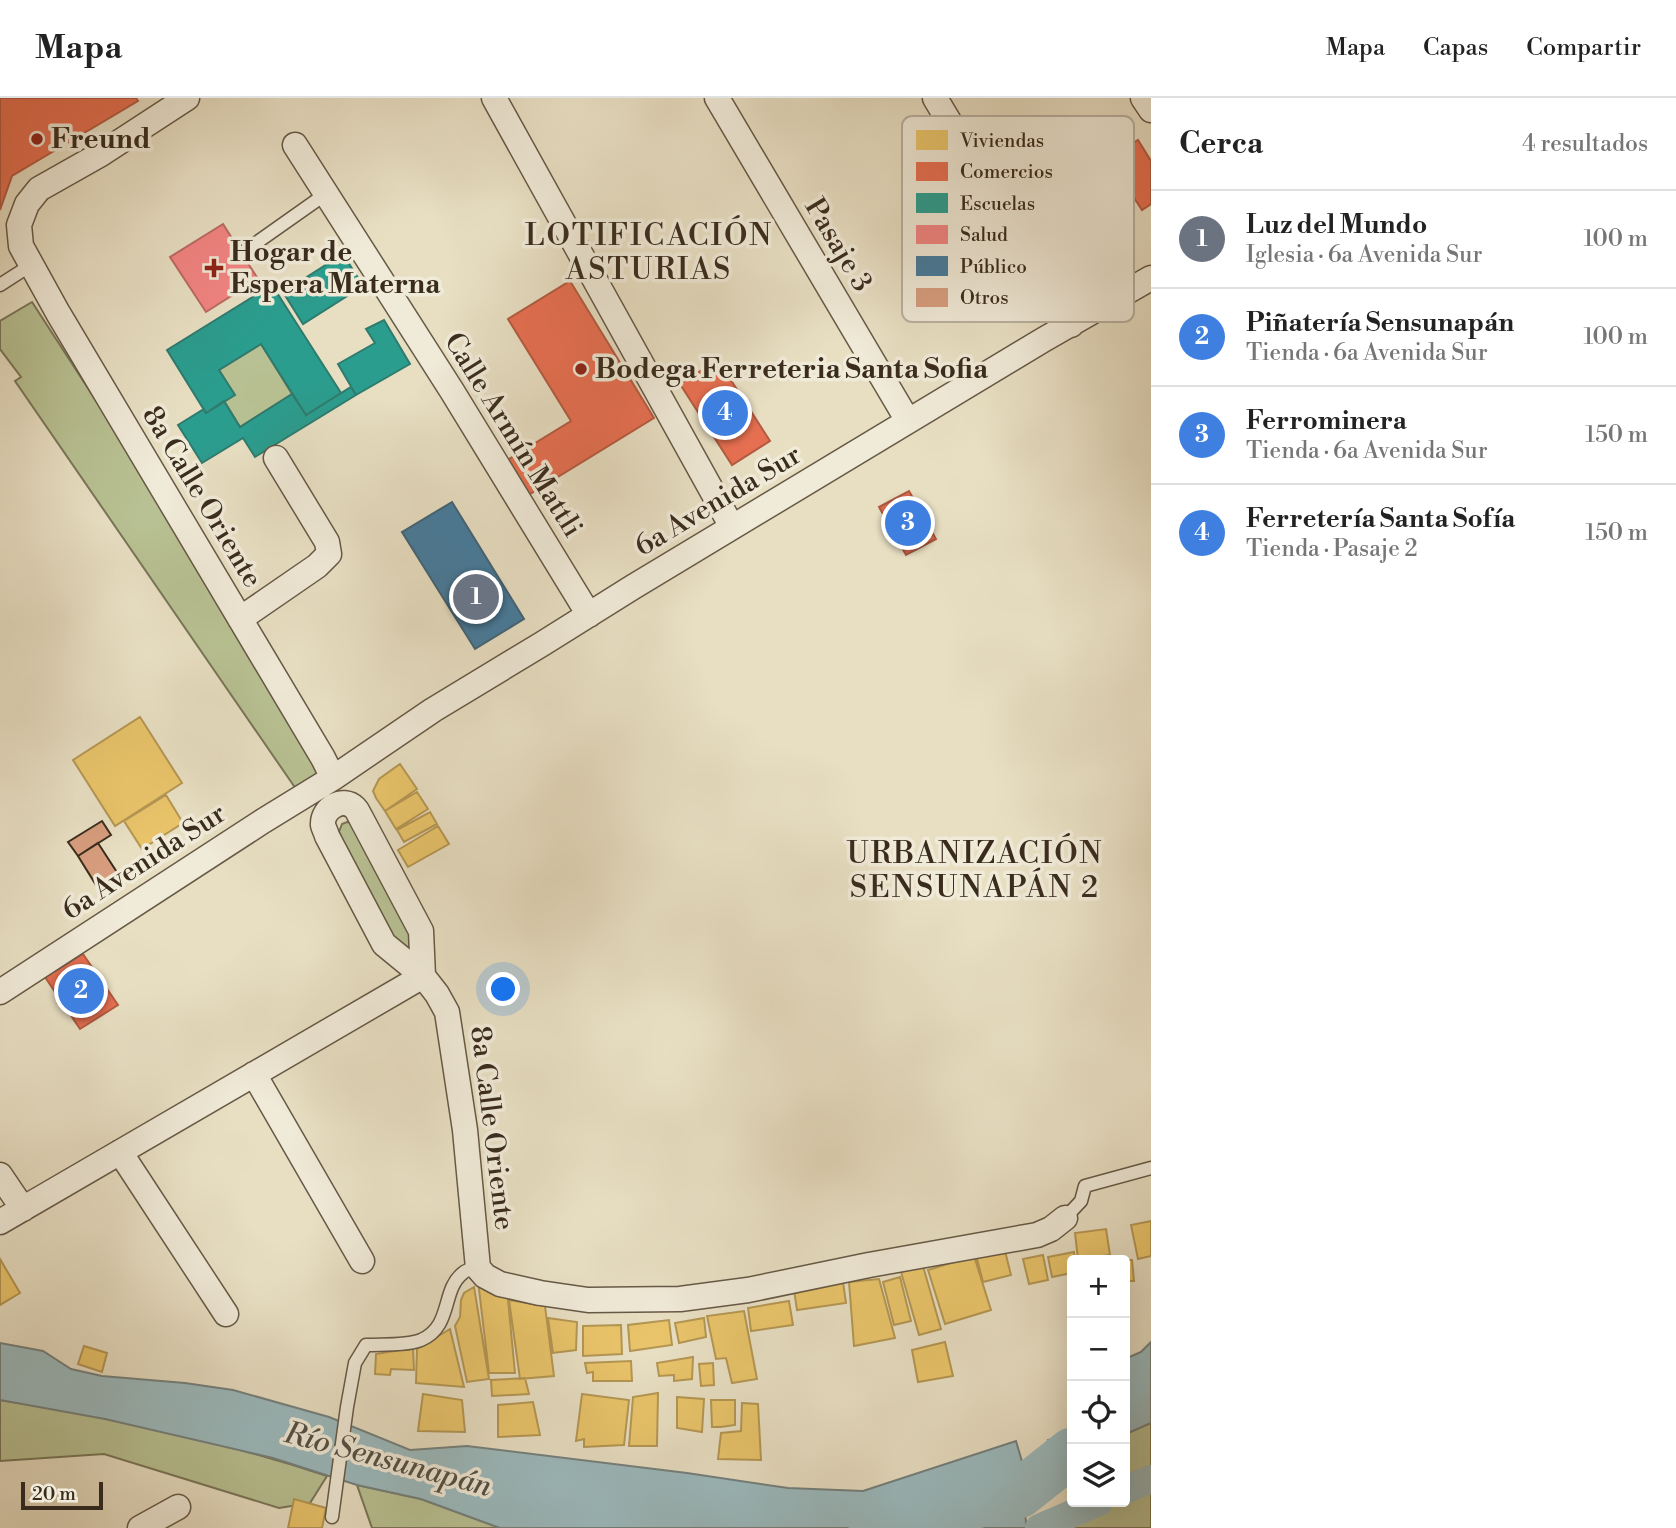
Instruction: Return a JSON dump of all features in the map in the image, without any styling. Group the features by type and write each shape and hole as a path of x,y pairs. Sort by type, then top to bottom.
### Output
{"street":[{"path":"26,256 19,225 27,204 39,189 102,154 187,98"},
{"path":"494,98 732,527"},
{"name":"Pasaje 3","path":"717,98 908,421"},
{"path":"935,98 946,116"},
{"path":"1143,98 1151,110"},
{"name":"Calle Armín Mattli","path":"295,145 452,391 589,615"},
{"name":"8a Calle Oriente","path":"26,256 323,758 327,781"},
{"name":"6a Avenida Sur","path":"1134,288 1151,278"},
{"name":"6a Avenida Sur","path":"0,992 433,710 732,527 1076,322"},
{"path":"240,619 307,573 329,554 327,541 276,458"},
{"path":"0,1222 424,976 421,931 354,807 343,802 335,805 327,781"},
{"name":"8a Calle Oriente","path":"335,805 327,812 323,824 384,944 424,976 438,994 447,1012 465,1130 478,1268 485,1276 500,1284 589,1300 680,1299 748,1290 1037,1235 1066,1218"},
{"path":"254,1074 362,1261"},
{"path":"120,1152 226,1314"},
{"path":"0,1175 23,1209"},
{"path":"140,1528 178,1507"}],"lane":[{"path":"242,253 327,193"},
{"path":"0,285 26,256"},
{"path":"1066,1218 1081,1201 1085,1186 1151,1168"},
{"path":"332,1517 355,1363 366,1345 418,1341 434,1333 456,1281 465,1271 478,1268"}],"green space":[{"path":"32,302 178,527 327,773 296,789 15,381 21,377 0,349 0,321"},
{"path":"261,344 292,394 240,427 224,401 234,395 219,370"},
{"path":"353,823 413,937 409,948 396,945 342,839 339,832 342,824"},
{"path":"0,1400 165,1431 327,1476 310,1503 279,1508 104,1454 0,1461"},
{"path":"1151,1423 1151,1473 1130,1483 1130,1444 1130,1432"},
{"path":"1151,1479 1151,1528 1039,1528 1087,1507 1130,1507 1130,1488"},
{"path":"357,1485 421,1499 500,1528 372,1528"}],"water":[{"path":"1151,1342 1151,1423 1130,1432 1130,1357 1141,1352"},
{"path":"0,1343 43,1351 71,1369 102,1376 233,1390 329,1417 410,1450 467,1446 788,1488 863,1491 1016,1441 1035,1506 1024,1508 1027,1528 500,1528 421,1499 357,1485 273,1458 105,1419 0,1400"},
{"path":"1067,1436 1067,1478 1032,1484 1046,1459 1048,1440"}],"building: Viviendas":[{"path":"140,717 182,783 115,826 73,760"},
{"path":"400,764 417,789 385,811 373,791 379,779"},
{"path":"417,792 428,809 396,829 385,811"},
{"path":"166,795 183,823 142,849 124,821"},
{"path":"430,812 437,824 404,842 397,830"},
{"path":"438,826 449,844 408,867 398,850"},
{"path":"1151,1221 1151,1256 1138,1259 1131,1225"},
{"path":"1106,1229 1110,1255 1078,1255 1075,1233"},
{"path":"1004,1247 1011,1275 983,1282 976,1255"},
{"path":"1074,1252 1074,1255 1067,1255 1067,1274 1052,1277 1048,1257"},
{"path":"1043,1255 1048,1280 1029,1284 1023,1259"},
{"path":"974,1256 991,1310 945,1324 928,1270"},
{"path":"0,1259 20,1293 0,1305"},
{"path":"1130,1260 1132,1260 1134,1281 1130,1281"},
{"path":"923,1266 941,1329 919,1335 901,1272"},
{"path":"900,1277 911,1321 894,1325 883,1282"},
{"path":"879,1279 895,1338 854,1346 849,1282"},
{"path":"478,1281 507,1290 515,1373 489,1373"},
{"path":"843,1282 846,1303 797,1310 794,1290"},
{"path":"474,1287 489,1379 467,1382 455,1326 460,1317 464,1293"},
{"path":"509,1300 545,1306 554,1376 520,1379"},
{"path":"789,1301 793,1325 751,1331 748,1308"},
{"path":"744,1311 757,1379 732,1383 726,1358 716,1359 707,1316"},
{"path":"548,1318 577,1322 576,1350 553,1353"},
{"path":"704,1318 706,1337 679,1343 675,1323"},
{"path":"669,1320 672,1345 630,1351 628,1325"},
{"path":"621,1325 622,1354 583,1356 583,1326"},
{"path":"450,1329 464,1387 416,1383 417,1349"},
{"path":"945,1342 953,1376 918,1382 912,1350"},
{"path":"84,1346 107,1353 102,1372 78,1364"},
{"path":"413,1348 414,1370 391,1369 390,1375 375,1374 376,1354"},
{"path":"693,1357 692,1379 674,1381 674,1375 659,1376 657,1363"},
{"path":"631,1361 632,1381 593,1381 593,1372 587,1373 585,1363"},
{"path":"713,1363 714,1385 701,1386 699,1364"},
{"path":"525,1378 529,1394 492,1396 491,1380"},
{"path":"658,1393 657,1446 629,1446 633,1397"},
{"path":"423,1394 462,1400 465,1432 418,1431"},
{"path":"582,1394 629,1400 624,1445 584,1447 584,1439 576,1441"},
{"path":"677,1397 704,1399 702,1432 677,1428"},
{"path":"711,1400 735,1400 735,1425 712,1427"},
{"path":"533,1402 540,1435 498,1437 498,1405"},
{"path":"742,1403 758,1404 761,1460 718,1459 721,1433 741,1431"},
{"path":"294,1499 326,1508 322,1528 288,1528"}],"building: Comercios":[{"name":"Freund","path":"0,98 136,98 138,101 12,176 0,210"},
{"path":"1138,140 1151,161 1151,204 1142,210 1134,198 1134,143"},
{"name":"Bodega Ferreteria Santa Sofia","path":"570,281 654,418 525,497 504,462 571,421 508,319"},
{"path":"718,360 770,441 732,465 680,384"},
{"path":"909,491 936,539 906,555 879,507"},
{"path":"83,954 118,1005 80,1029 45,977"}],"building: Escuelas":[{"path":"343,254 363,286 303,324 283,292"},
{"path":"272,285 341,393 306,415 261,344 219,370 235,395 206,413 167,350"},
{"path":"384,320 410,364 356,395 338,364 375,343 366,329"},
{"path":"351,387 356,395 255,457 243,438 202,463 178,425 204,409 206,413 224,401 240,427 292,394 306,415"}],"building: Salud":[{"name":"Hogar de Espera Materna","path":"223,224 258,279 206,312 170,257"}],"building: Público":[{"path":"452,502 524,619 475,649 402,532"}],"building: Otros":[{"path":"102,821 111,835 78,856 68,842"},
{"path":"98,843 122,880 101,893 78,856"}],"waterway":[{"name":"Río Sensunapán","path":"873,1528 1019,1494 1067,1456"},
{"path":"1130,1488 1151,1479"},
{"path":"1039,1528 1087,1507"}],"place":[{"name":"Freund","path":"37,139"},
{"name":"Hogar de Espera Materna","path":"214,268"},
{"name":"Bodega Ferreteria Santa Sofia","path":"581,369"},
{"name":"Ferretería Santa Sofía","path":"725,413"},
{"name":"Ferrominera","path":"908,523"},
{"name":"Luz del Mundo","path":"476,597"},
{"name":"Piñatería Sensunapán","path":"81,991"}],"district":[{"name":"LOTIFICACIÓN ASTURIAS","path":"649,253"},
{"name":"URBANIZACIÓN SENSUNAPÁN 2","path":"975,871"}]}
